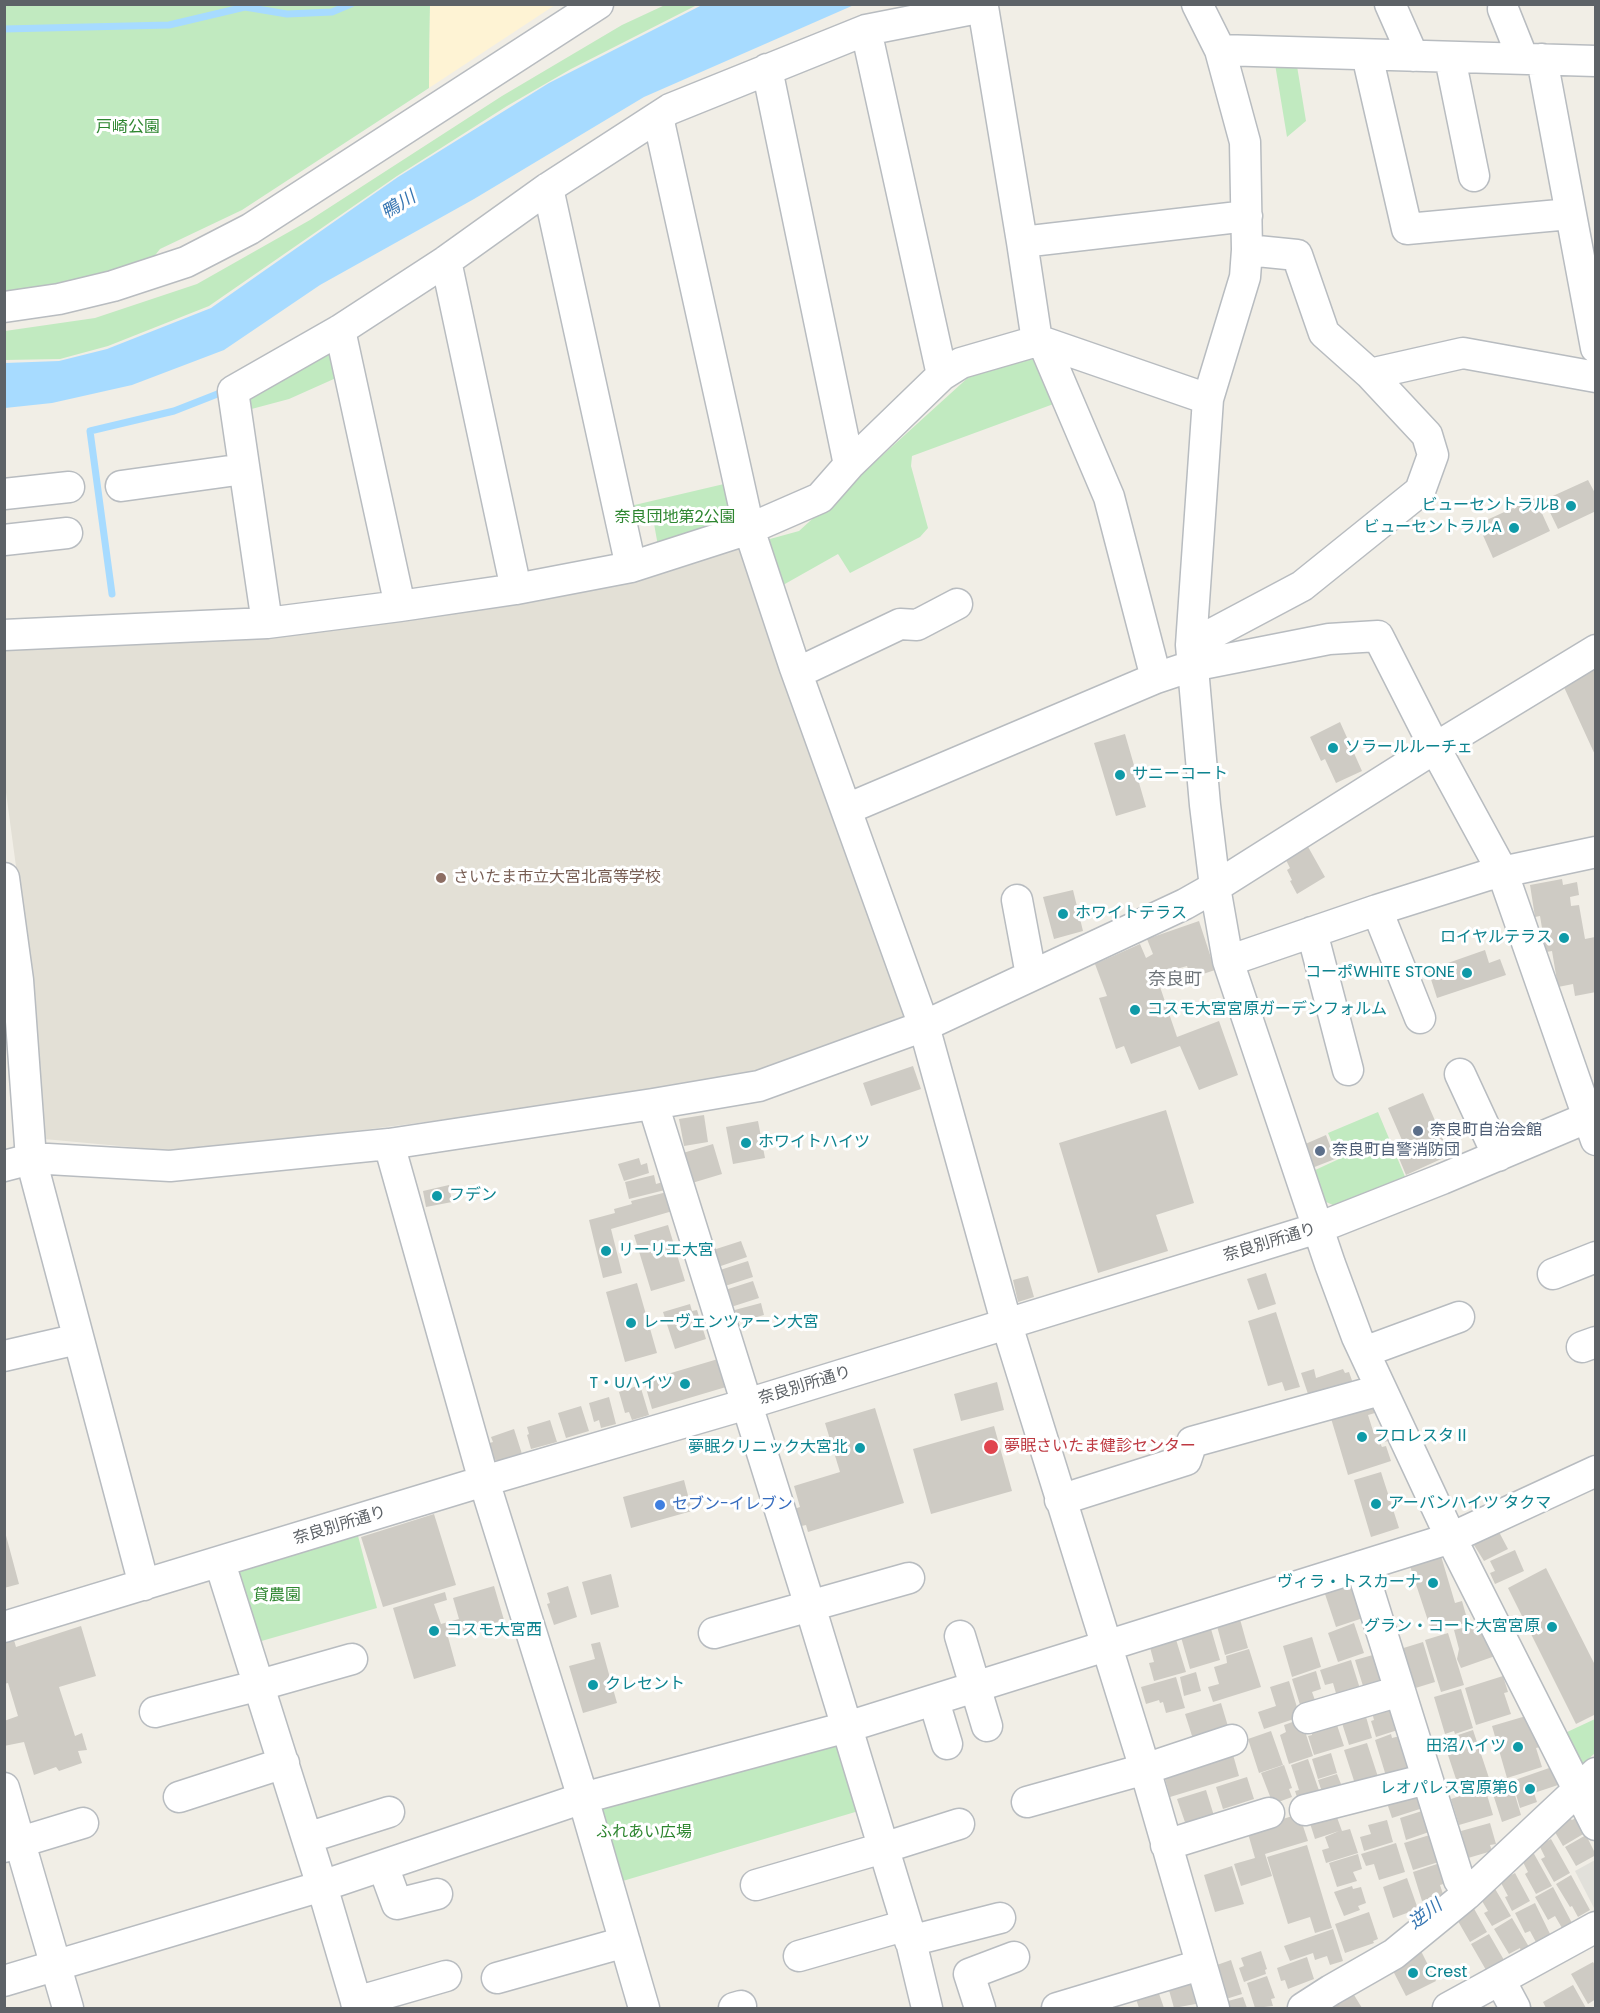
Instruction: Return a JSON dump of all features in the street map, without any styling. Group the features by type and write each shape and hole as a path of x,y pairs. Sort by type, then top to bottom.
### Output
{"street":[{"path":"4,307 59,299 113,286 195,258 250,229 598,4"},
{"path":"1197,4 1220,50 1245,142 1248,250 1245,277 1208,399 1191,656 1215,887 1228,961 1318,1228 1380,1390 1451,1538 1587,1781 1596,1825"},
{"path":"1390,4 1413,56"},
{"path":"267,623 233,391 340,330 446,261 548,188 670,109 866,30 983,7 1040,342 1109,497 1156,678"},
{"path":"1503,9 1533,59 1570,214 1596,348"},
{"path":"866,30 942,375"},
{"path":"1220,50 1596,61"},
{"path":"1367,55 1407,229 1570,214"},
{"path":"1450,58 1474,176"},
{"path":"767,69 849,465"},
{"path":"658,117 749,529 797,673 924,1026 1007,1325 1144,1769 1214,2008"},
{"path":"548,188 632,567"},
{"path":"1022,242 1247,216"},
{"path":"847,809 1156,678 1302,586 1420,491 1433,455 1428,435 1370,374 1324,333 1297,255 1248,250"},
{"path":"446,261 516,589"},
{"path":"340,330 400,606"},
{"path":"4,635 267,623 516,589 632,567 749,529 820,498 849,465 942,375 961,363 1040,342 1208,399"},
{"path":"1370,374 1463,353 1596,377"},
{"path":"121,486 244,469"},
{"path":"4,494 69,487"},
{"path":"4,540 67,533"},
{"path":"797,673 900,624 917,625 957,604"},
{"path":"1191,656 1329,639 1378,636 1435,748 1502,871 1593,1124"},
{"path":"18,1162 170,1166 389,1143 759,1086 924,1026 1185,904 1596,650"},
{"path":"1228,961 1377,910 1502,871 1596,852"},
{"path":"4,878 11,981 18,1162 78,1339 144,1585"},
{"path":"1017,900 1031,975"},
{"path":"1377,910 1420,1018"},
{"path":"1312,932 1348,1070"},
{"path":"1460,1074 1498,1156"},
{"path":"652,1104 847,1727 908,1933 927,2008"},
{"name":"奈良別所通り","path":"4,1627 484,1481 747,1404 1318,1228 1498,1156 1593,1124"},
{"path":"389,1143 484,1481 583,1798 644,2008"},
{"path":"1553,1274 1596,1257"},
{"path":"1364,1352 1459,1317"},
{"path":"4,1356 78,1339"},
{"path":"1060,1500 1186,1460 1192,1442 1380,1390"},
{"path":"4,1981 322,1886 583,1798 847,1727 934,1701 1451,1538 1596,1471"},
{"path":"220,1563 260,1685 357,2005 446,1976"},
{"path":"1361,1566 1459,1880"},
{"path":"714,1634 909,1578"},
{"path":"960,1636 987,1726"},
{"path":"155,1712 352,1659"},
{"path":"1308,1718 1400,1691"},
{"path":"934,1701 947,1744"},
{"path":"1027,1802 1144,1769 1232,1740"},
{"path":"179,1797 284,1763"},
{"path":"1305,1810 1426,1779"},
{"path":"1303,2008 1394,1954 1466,1895 1587,1781"},
{"path":"4,1788 12,1845 69,2008"},
{"path":"307,1838 388,1812"},
{"path":"1166,1845 1269,1813"},
{"path":"12,1845 83,1823"},
{"path":"756,1885 959,1824"},
{"path":"383,1866 397,1904 437,1894"},
{"path":"799,1956 908,1933 1000,1918"},
{"path":"1448,2008 1596,1927"},
{"path":"497,1978 625,1942"},
{"path":"980,2008 969,1974 1014,1957"},
{"path":"1057,2008 1200,1965"},
{"path":"1500,1980 1515,2008"}],"shaded area":[{"name":"さいたま市立大宮北高等学校","path":"735,544 745,549 907,1019 764,1071 688,1085 481,1115 174,1151 44,1139 30,970 5,785 4,649 320,631 632,583"},
{"path":"1595,1860 1595,1910 1575,1871"}],"green space":[{"name":"戸崎公園","path":"4,5 430,5 429,88 242,210 160,249 149,263 129,270 5,296"},
{"path":"665,5 697,5 571,69 507,106 397,176 209,306 108,346 60,359 5,360 5,331 95,318 197,284 310,220 502,96 622,25"},
{"path":"1275,64 1297,66 1306,121 1287,137"},
{"path":"336,343 345,374 289,399 244,411 246,391"},
{"path":"1041,357 1059,402 912,456 911,466 928,528 920,537 850,573 838,554 776,589 759,542 799,531 972,374"},
{"name":"奈良団地第2公園","path":"724,484 733,522 658,546 653,518 630,522 626,507"},
{"path":"1378,1112 1406,1179 1335,1206 1324,1201 1313,1171 1339,1159 1328,1133"},
{"name":"貸農園","path":"357,1532 377,1608 251,1644 234,1568"},
{"path":"1595,1719 1595,1753 1581,1766 1565,1733"},
{"name":"ふれあい広場","path":"839,1734 862,1810 616,1883 593,1806"}],"sand":[{"path":"430,4 555,5 429,88"}],"water":[{"name":"鴨川","path":"702,5 854,5 644,97 474,199 320,285 224,350 132,385 52,403 5,408 5,363 59,361 107,349 211,308 398,177 549,83"}],"building":[{"name":"ビューセントラルB","path":"1588,480 1596,495 1596,511 1558,529 1544,500"},
{"name":"ビューセントラルA","path":"1535,498 1550,531 1493,558 1478,524"},
{"path":"1596,666 1596,757 1563,685"},
{"name":"ソラールルーチェ","path":"1340,722 1362,771 1336,783 1325,759 1321,761 1310,737"},
{"name":"サニーコート","path":"1125,734 1146,807 1116,816 1094,743"},
{"path":"1307,845 1325,877 1297,894 1290,881 1292,880 1287,870 1290,868 1285,858"},
{"name":"ロイヤルテラス","path":"1562,879 1563,885 1577,882 1579,895 1570,897 1571,906 1579,905 1585,939 1595,937 1596,992 1575,996 1573,984 1558,987 1552,951 1546,952 1540,916 1535,917 1530,885"},
{"name":"ホワイトテラス","path":"1073,890 1083,931 1054,939 1043,897"},
{"name":"コスモ大宮宮原ガーデンフォルム","path":"1199,921 1215,970 1191,978 1187,966 1156,975 1177,1037 1219,1021 1238,1075 1199,1090 1180,1046 1131,1064 1124,1046 1116,1049 1099,998 1107,996 1095,964 1140,944 1146,958 1153,954 1147,939"},
{"name":"コーポWHITE STONE","path":"1485,950 1489,963 1500,959 1506,975 1437,998 1428,970"},
{"path":"913,1066 921,1089 871,1106 863,1083"},
{"path":"1423,1093 1450,1155 1406,1175 1396,1151 1405,1147 1388,1108"},
{"path":"1166,1110 1194,1203 1156,1215 1168,1251 1098,1273 1059,1143"},
{"path":"704,1115 708,1142 684,1146 679,1119"},
{"name":"ホワイトハイツ","path":"758,1121 765,1158 733,1164 726,1127"},
{"path":"1326,1135 1335,1159 1312,1168 1303,1145"},
{"path":"713,1144 722,1174 692,1183 683,1153"},
{"path":"639,1158 641,1165 647,1163 649,1173 624,1181 618,1164"},
{"path":"654,1175 656,1184 663,1182 665,1190 629,1199 625,1182"},
{"name":"フデン","path":"449,1185 452,1202 426,1207 423,1191"},
{"name":"リーリエ大宮","path":"671,1191 676,1210 611,1229 622,1273 603,1278 589,1220 615,1213 614,1209 632,1204 631,1201"},
{"path":"668,1225 685,1281 651,1291 634,1235"},
{"path":"741,1241 747,1257 718,1267 713,1250"},
{"path":"748,1261 753,1277 725,1286 720,1270"},
{"path":"1266,1273 1276,1304 1258,1310 1247,1279"},
{"path":"1028,1276 1034,1297 1018,1302 1013,1280"},
{"path":"753,1281 759,1298 731,1307 725,1290"},
{"name":"レーヴェンツァーン大宮","path":"637,1283 657,1353 625,1362 606,1292"},
{"path":"761,1303 764,1315 735,1323 731,1311"},
{"path":"690,1304 692,1311 697,1310 706,1339 675,1349 663,1312"},
{"path":"1276,1312 1300,1387 1285,1391 1282,1382 1268,1386 1248,1321"},
{"name":"T・Uハイツ","path":"718,1359 726,1387 652,1409 644,1381"},
{"path":"1314,1369 1316,1378 1343,1369 1345,1373 1349,1372 1355,1389 1311,1403 1301,1373"},
{"path":"997,1382 1004,1410 961,1421 954,1394"},
{"path":"640,1385 649,1415 632,1420 629,1412 625,1413 619,1392"},
{"path":"609,1397 616,1424 601,1428 599,1420 594,1422 589,1403"},
{"name":"フロレスタⅡ","path":"1372,1401 1375,1413 1368,1415 1374,1434 1385,1430 1388,1441 1380,1443 1382,1447 1386,1446 1391,1461 1348,1475 1330,1415"},
{"path":"581,1406 589,1431 566,1438 558,1413"},
{"name":"夢眠クリニック大宮北","path":"875,1408 904,1503 808,1532 806,1525 797,1527 791,1510 800,1507 794,1486 840,1472 825,1423"},
{"path":"550,1420 557,1442 531,1449 527,1427"},
{"path":"994,1426 1012,1491 931,1514 913,1449"},
{"path":"514,1429 522,1454 498,1461 489,1457 486,1444 493,1442 491,1437"},
{"name":"アーバンハイツ タクマ","path":"1381,1472 1399,1528 1371,1537 1354,1480"},
{"path":"684,1480 692,1511 631,1528 623,1497"},
{"path":"434,1514 456,1585 383,1607 361,1537"},
{"path":"4,1528 19,1584 4,1588"},
{"path":"1499,1532 1508,1549 1484,1561 1474,1545"},
{"path":"1515,1550 1524,1571 1495,1584 1490,1573 1495,1571 1490,1561"},
{"name":"ヴィラ・トスカーナ","path":"1441,1556 1455,1603 1462,1601 1468,1622 1432,1633 1410,1566"},
{"name":"グラン・コート大宮宮原","path":"1546,1568 1596,1667 1596,1714 1576,1724 1508,1588"},
{"path":"611,1574 619,1607 591,1615 582,1582"},
{"path":"1357,1583 1366,1617 1336,1627 1324,1591"},
{"name":"コスモ大宮西","path":"494,1586 504,1620 448,1637 456,1666 414,1679 393,1608 445,1592 447,1600 434,1604 441,1624 459,1619 453,1598"},
{"path":"568,1586 577,1617 554,1625 547,1604 550,1603 547,1593"},
{"path":"1238,1612 1248,1648 1225,1655 1215,1619"},
{"path":"1209,1622 1220,1660 1190,1669 1179,1630"},
{"path":"1354,1623 1364,1653 1338,1662 1328,1633"},
{"path":"1484,1623 1498,1655 1461,1668 1457,1659 1459,1649 1454,1630"},
{"path":"81,1626 96,1676 59,1687 75,1736 82,1733 87,1750 78,1751 82,1763 59,1771 56,1767 34,1775 24,1742 4,1746 4,1721 18,1716 8,1683 4,1684 4,1643 14,1640 16,1647"},
{"path":"1174,1633 1186,1672 1154,1681 1149,1663 1154,1662 1148,1640"},
{"path":"1448,1633 1464,1685 1441,1692 1425,1640"},
{"path":"1312,1637 1321,1667 1292,1677 1283,1646"},
{"name":"クレセント","path":"600,1642 617,1703 583,1713 569,1666 595,1659 591,1644"},
{"path":"1423,1642 1435,1682 1409,1690 1397,1650"},
{"path":"1249,1649 1261,1687 1213,1702 1208,1687 1219,1684 1214,1667 1227,1663 1226,1656"},
{"path":"1380,1653 1387,1680 1363,1686 1355,1660"},
{"path":"1351,1660 1361,1692 1338,1700 1333,1683 1325,1685 1320,1670"},
{"path":"1316,1671 1321,1689 1312,1692 1316,1703 1301,1708 1292,1679"},
{"path":"1196,1672 1201,1691 1184,1696 1180,1677"},
{"path":"1503,1676 1508,1692 1504,1693 1511,1714 1476,1725 1465,1688"},
{"path":"1176,1677 1185,1708 1166,1713 1163,1702 1160,1703 1159,1700 1146,1704 1141,1687"},
{"path":"1289,1681 1300,1717 1264,1729 1258,1712 1276,1706 1270,1687"},
{"path":"1461,1689 1473,1728 1455,1734 1454,1731 1445,1734 1434,1697"},
{"path":"1392,1699 1404,1728 1376,1737 1371,1721 1374,1720 1370,1705"},
{"path":"1221,1703 1230,1733 1193,1739 1185,1714"},
{"path":"1363,1706 1372,1738 1349,1745 1340,1717"},
{"name":"田沼ハイツ","path":"1526,1716 1529,1726 1534,1725 1540,1747 1536,1748 1542,1767 1507,1778 1492,1726"},
{"path":"1301,1719 1313,1756 1289,1764 1280,1735 1286,1732 1284,1725"},
{"path":"1309,1724 1337,1725 1344,1746 1314,1755 1308,1736 1312,1735"},
{"path":"1473,1730 1489,1778 1459,1788 1443,1740"},
{"path":"1271,1731 1283,1765 1259,1773 1248,1739"},
{"path":"1391,1734 1392,1738 1404,1735 1414,1768 1386,1776 1375,1740"},
{"path":"1367,1743 1379,1780 1356,1787 1344,1750"},
{"path":"1232,1751 1239,1776 1170,1797 1163,1771"},
{"path":"1331,1753 1337,1773 1318,1779 1312,1759"},
{"path":"1308,1759 1322,1799 1300,1806 1295,1791 1299,1790 1291,1765"},
{"path":"1284,1765 1292,1788 1289,1789 1292,1797 1273,1804 1261,1773"},
{"name":"レオパレス宮原第6","path":"1552,1767 1558,1785 1534,1793 1537,1802 1520,1808 1512,1781"},
{"path":"1337,1774 1343,1789 1323,1795 1318,1780"},
{"path":"1247,1777 1254,1799 1223,1809 1216,1787"},
{"path":"1512,1785 1521,1815 1502,1822 1492,1791"},
{"path":"1419,1786 1426,1807 1392,1818 1385,1797"},
{"path":"1485,1788 1493,1815 1459,1825 1451,1799"},
{"path":"1206,1790 1215,1819 1187,1828 1177,1799"},
{"path":"1422,1811 1429,1832 1406,1840 1400,1818"},
{"path":"1335,1812 1342,1831 1350,1829 1358,1853 1326,1863 1322,1850 1329,1848 1325,1837 1339,1831 1315,1839 1308,1817"},
{"path":"1299,1814 1308,1841 1265,1854 1272,1876 1241,1886 1234,1864 1255,1858 1247,1830"},
{"path":"1569,1818 1572,1820 1576,1818 1585,1833 1563,1846 1552,1827"},
{"path":"1387,1820 1393,1842 1364,1851 1360,1837 1371,1834 1368,1825"},
{"path":"1490,1823 1496,1844 1490,1845 1492,1851 1468,1858 1461,1831"},
{"path":"1436,1833 1445,1860 1413,1870 1404,1843"},
{"path":"1586,1835 1596,1855 1576,1866 1565,1847"},
{"path":"1551,1839 1570,1873 1554,1882 1541,1859 1545,1857 1539,1845"},
{"path":"1396,1843 1405,1872 1379,1880 1374,1864 1366,1866 1361,1854"},
{"path":"1307,1845 1332,1928 1315,1933 1310,1917 1288,1924 1267,1857"},
{"path":"1533,1852 1552,1886 1536,1894 1525,1874 1528,1872 1521,1858"},
{"path":"1358,1854 1362,1869 1353,1872 1357,1881 1337,1887 1329,1863"},
{"path":"1443,1862 1447,1883 1440,1885 1443,1894 1422,1901 1413,1872"},
{"path":"1232,1866 1244,1904 1215,1912 1204,1875"},
{"path":"1515,1873 1530,1901 1512,1911 1505,1897 1508,1896 1500,1881"},
{"path":"1571,1875 1590,1910 1578,1917 1556,1884"},
{"path":"1407,1878 1418,1909 1393,1918 1383,1887"},
{"path":"1352,1886 1353,1889 1361,1887 1366,1903 1358,1906 1360,1910 1344,1916 1334,1892"},
{"path":"1494,1887 1511,1916 1492,1926 1484,1913 1488,1911 1479,1896"},
{"path":"1553,1887 1572,1923 1562,1928 1555,1916 1548,1920 1535,1897"},
{"path":"1535,1903 1551,1936 1537,1944 1530,1931 1525,1933 1515,1913"},
{"path":"1472,1905 1487,1932 1470,1942 1455,1916"},
{"path":"1369,1912 1378,1939 1373,1941 1374,1943 1345,1953 1335,1924"},
{"path":"1512,1918 1529,1947 1521,1951 1520,1948 1509,1954 1494,1929"},
{"path":"1333,1929 1343,1961 1330,1965 1327,1956 1315,1960 1313,1953 1290,1961 1284,1946"},
{"path":"1489,1934 1504,1960 1486,1970 1471,1944"},
{"name":"Crest","path":"1420,1949 1436,1981 1406,1996 1390,1965"},
{"path":"1261,1951 1267,1969 1266,1974 1244,1982 1239,1968 1244,1966 1241,1958"},
{"path":"1307,1957 1314,1979 1288,1989 1285,1980 1281,1981 1277,1968"},
{"path":"1231,1960 1242,1994 1226,1999 1214,1966"},
{"path":"1593,1962 1596,1967 1596,1999 1588,2004 1571,1974"},
{"path":"1267,1976 1275,1998 1271,1999 1273,2006 1255,2008 1247,1983"},
{"path":"1190,1981 1201,2003 1174,2008 1167,1983"},
{"path":"1156,1985 1164,2008 1139,2008 1134,1993"},
{"path":"1573,1985 1586,2008 1546,2008 1543,2002"},
{"path":"1351,1990 1362,2008 1337,2008 1332,2000"},
{"path":"1243,1997 1247,2008 1226,2008 1224,2002"}],"waterway":[{"path":"4,29 169,25 245,7 287,14 332,12 351,4"},
{"path":"112,594 90,431 174,411 220,393"}],"place":[{"name":"ビューセントラルB","path":"1571,506"},
{"name":"ビューセントラルA","path":"1514,528"},
{"name":"ソラールルーチェ","path":"1333,748"},
{"name":"サニーコート","path":"1120,775"},
{"name":"さいたま市立大宮北高等学校","path":"441,878"},
{"name":"ホワイトテラス","path":"1063,914"},
{"name":"ロイヤルテラス","path":"1564,938"},
{"name":"コーポWHITE STONE","path":"1467,973"},
{"name":"コスモ大宮宮原ガーデンフォルム","path":"1135,1010"},
{"name":"奈良町自治会館","path":"1418,1131"},
{"name":"ホワイトハイツ","path":"746,1143"},
{"name":"奈良町自警消防団","path":"1320,1151"},
{"name":"フデン","path":"437,1196"},
{"name":"リーリエ大宮","path":"606,1251"},
{"name":"レーヴェンツァーン大宮","path":"631,1323"},
{"name":"T・Uハイツ","path":"685,1384"},
{"name":"フロレスタⅡ","path":"1362,1437"},
{"name":"夢眠さいたま健診センター","path":"991,1447"},
{"name":"夢眠クリニック大宮北","path":"860,1448"},
{"name":"アーバンハイツ タクマ","path":"1376,1504"},
{"name":"セブン-イレブン","path":"660,1505"},
{"name":"ヴィラ・トスカーナ","path":"1433,1583"},
{"name":"グラン・コート大宮宮原","path":"1552,1627"},
{"name":"コスモ大宮西","path":"434,1631"},
{"name":"クレセント","path":"593,1685"},
{"name":"田沼ハイツ","path":"1518,1747"},
{"name":"レオパレス宮原第6","path":"1530,1789"},
{"name":"Crest","path":"1413,1973"}],"district":[{"name":"奈良町","path":"1175,980"}],"water label":[{"name":"逆川","path":"1426,1915"}]}
